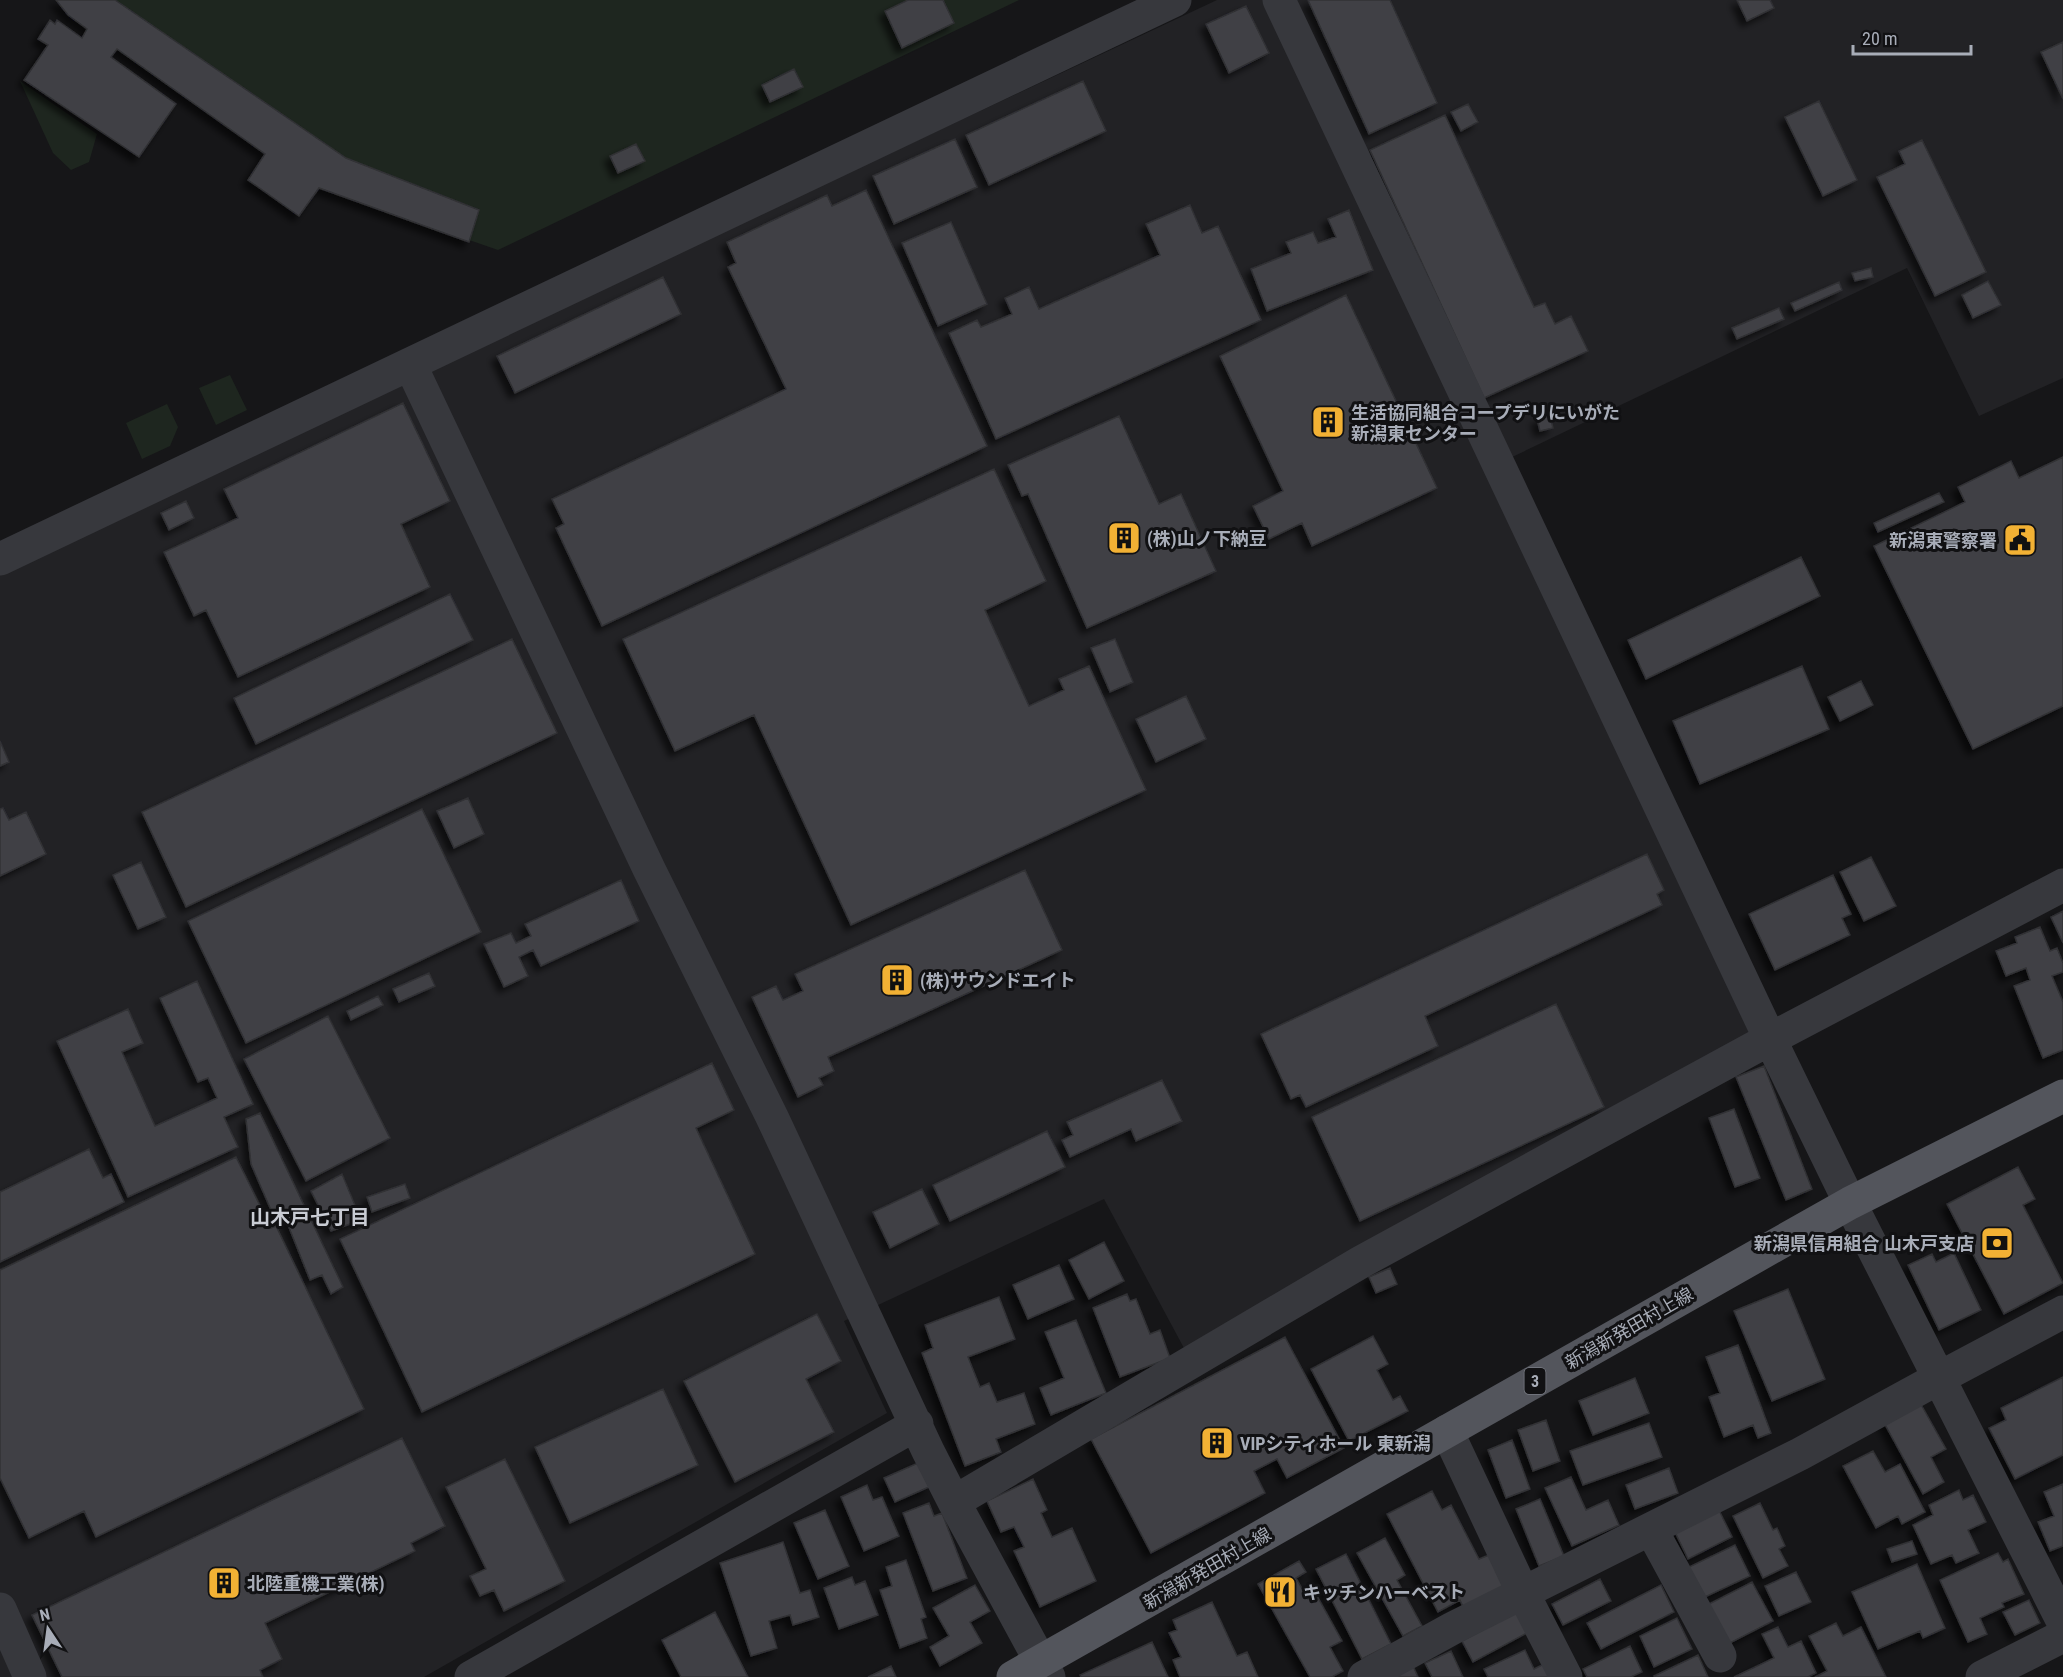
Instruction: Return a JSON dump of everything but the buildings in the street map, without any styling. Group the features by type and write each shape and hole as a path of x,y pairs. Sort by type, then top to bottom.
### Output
{"main road":[{"name":"新潟新発田村上線","path":"1013,1677 1045,1669 1447,1431 1850,1203 2063,1095"}],"street":[{"path":"0,559 1175,0"},
{"path":"1279,0 1770,1039 1850,1203 2063,1622"},
{"path":"410,364 644,858 772,1117 954,1502 1045,1669"},
{"path":"954,1502 1361,1263 1770,1039 2063,885"},
{"path":"1364,1677 1453,1628 1800,1455 2063,1312"},
{"path":"471,1677 917,1424"},
{"path":"1447,1431 1523,1593 1566,1677"},
{"path":"1651,1529 1720,1656"},
{"path":"0,1609 30,1677"},
{"path":"1982,1677 2063,1636"}],"shaded area":[{"path":"56,0 1019,0 498,250 319,188 265,154 87,29 68,15"},
{"path":"1217,0 1265,0 1750,1034 1185,1350 1104,1199 844,1321 887,1413 424,1677 0,1677 0,570"},
{"path":"1293,0 2063,0 2063,378 1979,416 1907,268 1508,459"},
{"path":"20,81 97,134 89,162 71,170 53,153"},
{"path":"230,375 247,410 216,425 199,388"},
{"path":"167,404 178,427 170,446 142,459 126,423"}],"place":[{"name":"生活協同組合コープデリにいがた 新潟東センター","path":"1328,422"},
{"name":"(株)山ノ下納豆","path":"1124,538"},
{"name":"新潟東警察署","path":"2020,540"},
{"name":"(株)サウンドエイト","path":"897,980"},
{"name":"新潟県信用組合 山木戸支店","path":"1997,1243"},
{"name":"VIPシティホール 東新潟","path":"1217,1443"},
{"name":"北陸重機工業(株)","path":"224,1583"},
{"name":"キッチンハーベスト","path":"1280,1592"}],"district":[{"name":"山木戸七丁目","path":"310,1217"}]}
